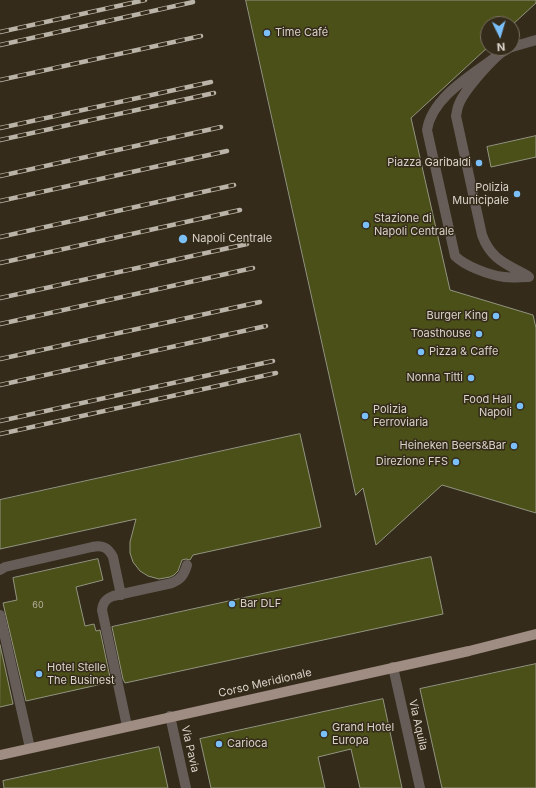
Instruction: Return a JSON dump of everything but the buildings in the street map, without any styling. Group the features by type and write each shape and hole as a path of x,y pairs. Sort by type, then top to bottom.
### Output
{"main road":[{"name":"Corso Meridionale","path":"0,755 462,652 536,634"}],"street":[{"path":"520,45 536,40"},
{"path":"497,56 462,98 458,105 456,116 482,235 486,246 493,255 499,259 533,277"},
{"path":"497,56 443,98 435,108 428,121 427,130 452,250 455,256 460,262 503,277 533,277"},
{"path":"0,570 5,567 92,547 105,547 110,551 112,557 121,595"},
{"path":"127,726 102,610 103,604 106,599 172,583 184,575 187,565"},
{"path":"0,615 30,748"},
{"name":"Via Aquila","path":"393,667 420,788"},
{"name":"Via Pavia","path":"170,716 186,788"}],"railway":[{"path":"0,32 145,0"},
{"path":"0,45 193,2"},
{"path":"0,80 201,36"},
{"path":"0,128 211,82"},
{"path":"0,140 214,93"},
{"path":"0,176 221,127"},
{"path":"0,201 227,151"},
{"path":"0,237 234,185"},
{"path":"0,263 240,210"},
{"path":"0,298 247,244"},
{"path":"0,324 253,268"},
{"path":"0,359 260,302"},
{"path":"0,385 266,326"},
{"path":"0,421 273,361"},
{"path":"0,434 276,373"}],"place":[{"name":"Time Café","path":"267,33"},
{"name":"Piazza Garibaldi","path":"479,163"},
{"name":"Polizia Municipale","path":"517,194"},
{"name":"Stazione di Napoli Centrale","path":"366,225"},
{"name":"Napoli Centrale","path":"183,239"},
{"name":"Burger King","path":"496,316"},
{"name":"Toasthouse","path":"479,334"},
{"name":"Pizza & Caffe","path":"421,352"},
{"name":"Nonna Titti","path":"471,378"},
{"name":"Food Hall Napoli","path":"520,406"},
{"name":"Polizia Ferroviaria","path":"365,416"},
{"name":"Heineken Beers&Bar","path":"514,446"},
{"name":"Direzione FFS","path":"456,462"},
{"name":"Bar DLF","path":"232,604"},
{"name":"Hotel Stelle The Businest","path":"39,674"},
{"name":"Grand Hotel Europa","path":"324,734"},
{"name":"Carioca","path":"219,744"}]}
